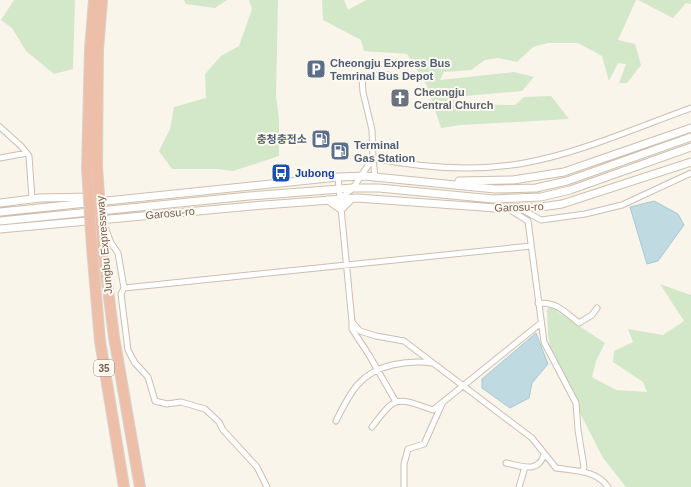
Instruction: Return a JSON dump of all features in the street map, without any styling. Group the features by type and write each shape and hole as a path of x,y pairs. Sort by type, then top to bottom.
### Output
{"highway":[{"name":"Jungbu Expressway","path":"94,0 90,49 92,248 100,341 124,487"},
{"name":"Jungbu Expressway","path":"102,0 92,167 114,337 140,487"}],"main road":[{"name":"Garosu-ro","path":"418,181 501,181 552,174 590,164 691,128"},
{"name":"Garosu-ro","path":"0,212 338,177 418,181 494,189 536,188 567,181 691,137"},
{"name":"Garosu-ro","path":"0,221 339,188 393,189 493,199 541,197 570,190 691,147"},
{"name":"Garosu-ro","path":"0,229 340,199 521,209 562,204 691,162"},
{"path":"0,203 32,199 146,197"},
{"path":"328,200 341,209 351,199"}],"street":[{"path":"375,178 372,130 363,92 362,78 373,75 388,75"},
{"path":"373,158 437,168 490,167 524,163 577,150 691,108"},
{"path":"0,127 27,153 32,199"},
{"path":"0,158 27,153"},
{"path":"340,199 354,188 373,158"},
{"path":"521,209 541,220 585,214 622,205 691,173"},
{"path":"338,177 352,329 396,402"},
{"path":"507,208 528,221 544,342 576,404 578,430 584,467 582,472"},
{"path":"102,219 111,243 118,253 124,288 121,294 126,344 135,363 148,377 155,401 168,404 181,402 204,409 219,422 223,430 257,467 266,487"},
{"path":"124,288 531,246"},
{"path":"538,303 548,302 555,305 579,323 592,315 597,308"},
{"path":"352,322 360,331 376,336 401,339 532,438 556,468 601,477 608,487"},
{"path":"372,427 388,405 396,402 409,401 433,410 541,323"},
{"path":"336,421 351,392 365,377 377,370 408,362 433,363"},
{"path":"404,487 404,464 408,449 424,444 442,403"},
{"path":"506,463 533,468 538,465 544,454"},
{"path":"519,487 525,467"}],"green space":[{"path":"14,0 75,0 73,69 54,74 26,51 12,28 1,20"},
{"path":"184,0 227,0 215,8 186,4"},
{"path":"249,0 278,0 276,96 279,119 279,156 233,171 218,169 172,169 159,151 170,129 174,107 206,98 205,74 221,56 239,46 252,9"},
{"path":"322,0 344,0 348,10 366,0 636,0 618,40 635,44 641,65 627,83 619,83 626,64 618,63 609,81 602,56 578,43 548,43 533,47 517,62 498,58 485,60 471,70 444,72 440,80 514,72 534,77 522,91 454,97 456,104 515,105 524,97 551,96 569,119 461,125 441,128 427,86 407,54 364,51 361,40 323,20"},
{"path":"638,0 691,0 691,4 686,3 673,18"},
{"path":"660,284 691,295 691,487 626,487 603,458 552,358 548,335 547,310 549,306 605,343 596,361 592,377 616,390 647,392 643,382 613,362 614,351 633,342 628,329 663,335 684,321"}],"water":[{"path":"654,201 678,214 684,225 658,261 647,264 630,207"},
{"path":"536,333 548,364 532,383 529,398 510,408 482,388 482,379"}],"place":[{"name":"Cheongju Express Bus Temrinal Bus Depot","path":"316,69"},
{"name":"Cheongju Central Church","path":"400,98"},
{"name":"충청충전소","path":"321,139"},
{"name":"Terminal Gas Station","path":"340,151"},
{"name":"Jubong","path":"281,173"}]}
